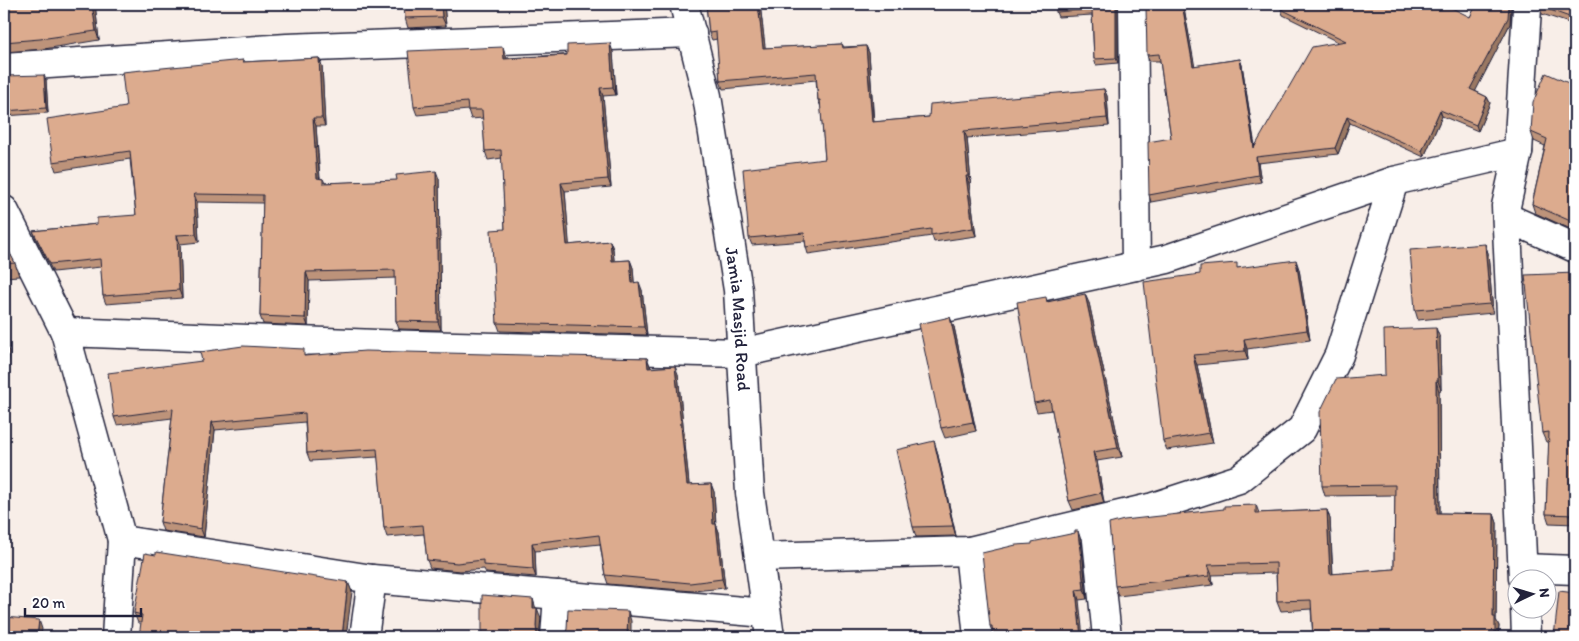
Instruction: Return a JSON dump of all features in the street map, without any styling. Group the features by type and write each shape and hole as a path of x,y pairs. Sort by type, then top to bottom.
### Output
{"street":[{"name":"Jamia Masjid Road","path":"684,4 707,96 738,290 750,493 768,625"},
{"path":"1133,4 1136,266"},
{"path":"1523,568 1506,206 1518,152 1528,4"},
{"path":"4,68 287,48 692,33"},
{"path":"65,332 377,344 742,353 1167,259 1394,180 1518,152"},
{"path":"759,557 969,551 1153,507 1239,479 1302,430 1339,355 1394,180"},
{"path":"4,210 65,332 122,540 116,637"},
{"path":"1508,218 1575,248"},
{"path":"1095,521 1107,637"},
{"path":"122,540 372,579 558,595 768,625"},
{"path":"969,551 978,637"},
{"path":"1556,571 1575,570"},
{"path":"364,637 372,579"},
{"path":"555,637 558,595"},
{"path":"1525,618 1526,637"}],"building":[{"path":"4,4 92,4 96,31 4,42"},
{"path":"404,4 441,4 442,17 405,18"},
{"path":"706,4 758,4 763,48 842,44 843,48 866,46 872,122 929,117 930,104 1104,89 1107,118 964,131 968,176 966,176 973,228 931,235 931,229 806,247 804,233 749,238 743,169 825,159 816,73 720,81 716,32 709,33"},
{"path":"1055,4 1116,4 1116,58 1094,59 1092,9 1056,12"},
{"path":"1182,4 1193,66 1240,59 1254,148 1312,47 1346,41 1281,9 1283,4 1444,4 1470,17 1477,4 1509,4 1508,18 1470,89 1487,97 1476,125 1440,110 1422,151 1347,117 1335,148 1256,157 1258,175 1149,195 1148,142 1171,138 1159,54 1147,55 1146,7"},
{"path":"1540,4 1575,4 1575,19 1539,6"},
{"path":"610,43 613,87 600,88 608,179 561,183 567,245 610,241 612,261 630,260 632,283 639,282 644,327 497,323 491,230 505,229 501,150 485,151 482,110 468,110 467,102 414,107 408,51 503,47 504,59 567,55 567,45"},
{"path":"319,58 322,118 313,118 317,178 323,179 323,183 397,180 396,175 436,171 438,322 396,321 395,270 306,272 305,318 260,316 263,195 194,194 196,234 177,235 179,290 103,296 100,259 50,264 33,231 97,224 97,218 136,215 130,151 53,162 47,119 126,107 122,72 243,60 243,62"},
{"path":"1546,73 1575,86 1575,223 1532,204 1547,139 1531,132 1533,102"},
{"path":"44,75 46,108 4,111 4,76"},
{"path":"4,242 15,263 4,264"},
{"path":"1485,244 1490,304 1415,310 1410,250"},
{"path":"1296,260 1307,330 1244,339 1245,351 1193,355 1209,433 1163,441 1144,282 1200,274 1200,266 1237,263 1237,268"},
{"path":"1575,273 1575,515 1546,514 1549,432 1542,433 1525,275"},
{"path":"1085,294 1118,448 1093,452 1101,493 1069,501 1050,400 1034,403 1017,302 1046,297 1047,302"},
{"path":"950,317 973,422 941,428 919,324"},
{"path":"1436,328 1438,381 1436,381 1437,513 1494,514 1493,617 1495,617 1495,637 1313,637 1311,600 1277,601 1276,563 1208,565 1209,576 1115,586 1109,524 1124,520 1224,509 1224,506 1256,505 1256,513 1327,510 1330,574 1394,569 1395,485 1322,486 1320,412 1336,379 1385,375 1384,330"},
{"path":"243,346 304,349 304,356 365,351 647,358 648,368 675,366 687,485 711,484 713,524 716,524 722,579 690,583 605,575 599,535 532,543 533,569 483,565 483,560 457,563 427,560 423,525 384,528 377,449 307,453 305,413 212,422 201,529 160,522 173,409 114,417 108,373 202,361 200,352"},
{"path":"934,441 953,526 913,527 896,450"},
{"path":"1075,531 1078,531 1084,589 1076,590 1081,637 993,637 992,626 990,626 982,553 1016,545 1032,544 1032,542 1075,533"},
{"path":"156,552 348,582 342,637 139,637 142,615 134,613 145,553 156,555"},
{"path":"1559,591 1575,593 1575,637 1554,637"},
{"path":"482,595 533,599 533,608 537,608 537,634 540,637 482,637"},
{"path":"568,609 628,611 627,637 563,637 567,629"},
{"path":"4,617 39,620 37,637 4,637"}]}
